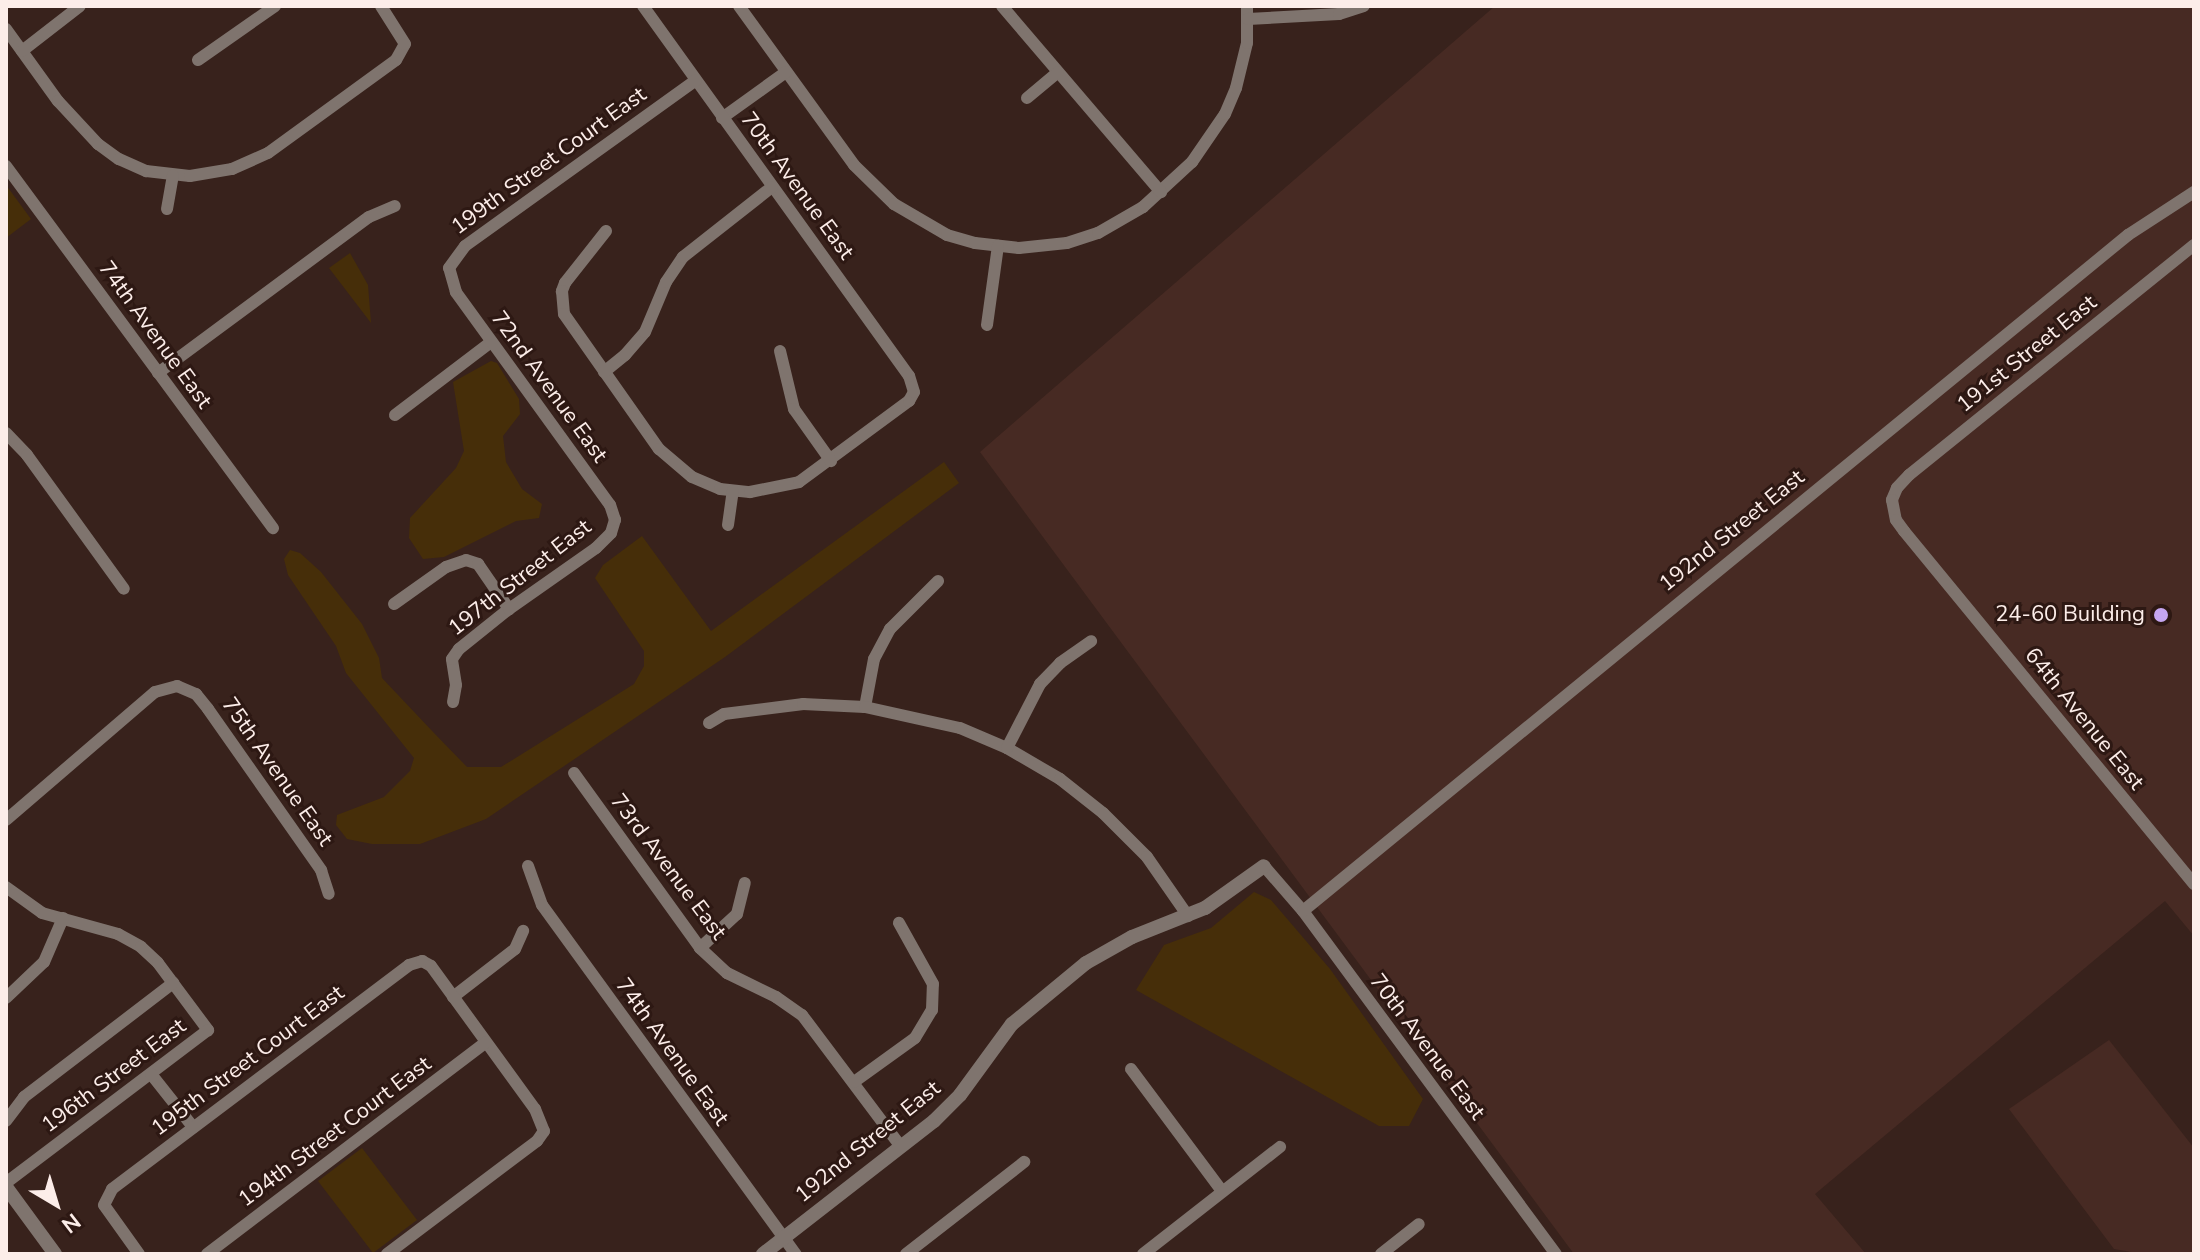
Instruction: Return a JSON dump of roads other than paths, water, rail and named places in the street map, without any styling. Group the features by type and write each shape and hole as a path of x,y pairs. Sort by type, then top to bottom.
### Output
{"street":[{"path":"22,51 80,6"},
{"path":"198,60 275,6"},
{"path":"6,29 79,127 98,144 132,165 173,176 216,173 268,153 396,60 405,44 381,6"},
{"name":"70th Avenue East","path":"643,6 909,376 914,392 909,401 831,461"},
{"path":"739,6 854,165 894,204 947,235 998,246 1035,248 1098,233 1161,192 1192,162 1225,114 1243,67 1247,12 1339,14 1364,6"},
{"path":"1002,6 1161,192"},
{"path":"722,118 786,72"},
{"path":"1027,98 1058,72"},
{"name":"199th Street Court East","path":"451,265 465,246 696,80"},
{"name":"74th Avenue East","path":"6,166 273,528"},
{"path":"167,209 173,176"},
{"path":"604,372 625,355 645,332 666,282 683,257 772,187"},
{"name":"192nd Street East","path":"1303,911 2128,235 2194,192"},
{"path":"158,373 369,217 395,206"},
{"path":"606,231 571,272 562,301 570,325 671,462 702,482 733,491 766,491 799,482 831,461 794,409 780,351"},
{"name":"191st Street East","path":"1892,500 1897,488 1909,475 2194,245"},
{"path":"987,325 998,246"},
{"name":"72nd Avenue East","path":"451,265 449,274 456,292 610,505 615,520 611,533"},
{"path":"395,415 491,342"},
{"path":"6,433 27,455 124,589"},
{"path":"728,525 733,491"},
{"name":"64th Avenue East","path":"1892,500 1896,520 1904,531 2194,884"},
{"name":"197th Street East","path":"453,702 456,685 452,659 468,640 596,548 611,533"},
{"path":"394,604 446,567 463,560 478,564 509,609"},
{"path":"865,707 874,659 890,629 938,581"},
{"path":"1007,748 1040,684 1060,663 1091,641"},
{"name":"75th Avenue East","path":"6,820 155,692 177,686 196,694 208,709 321,870 329,894"},
{"path":"709,723 724,714 762,707 803,704 865,707 925,718 1007,748 1060,779 1103,813 1147,857 1188,916"},
{"name":"73rd Avenue East","path":"574,773 700,948 727,973 783,1001 802,1015 901,1147"},
{"name":"74th Avenue East","path":"528,866 542,905 796,1254"},
{"name":"70th Avenue East","path":"1264,866 1303,911 1556,1254"},
{"name":"192nd Street East","path":"763,1254 901,1147 960,1095 1002,1035 1028,1009 1107,950 1188,916 1264,866"},
{"path":"700,948 737,914 745,883"},
{"path":"6,887 25,904 118,934 141,947 173,983 24,1097 6,1121"},
{"path":"6,998 44,962 63,918"},
{"path":"854,1082 915,1038 932,1010 933,984 899,923"},
{"path":"387,1254 537,1141 544,1131 535,1109 453,997 515,949 523,931"},
{"name":"195th Street Court East","path":"139,1254 107,1210 104,1200 112,1189 409,965 422,961 431,966 453,997"},
{"name":"196th Street East","path":"6,1185 208,1030 173,983"},
{"name":"194th Street Court East","path":"207,1254 486,1042"},
{"path":"1131,1069 1222,1191"},
{"path":"151,1074 193,1127"},
{"path":"1143,1254 1280,1147"},
{"path":"906,1254 1024,1162"},
{"path":"6,1185 55,1254"},
{"path":"1381,1254 1419,1224"}],"place":[{"name":"24-60 Building","path":"2161,615"}]}
